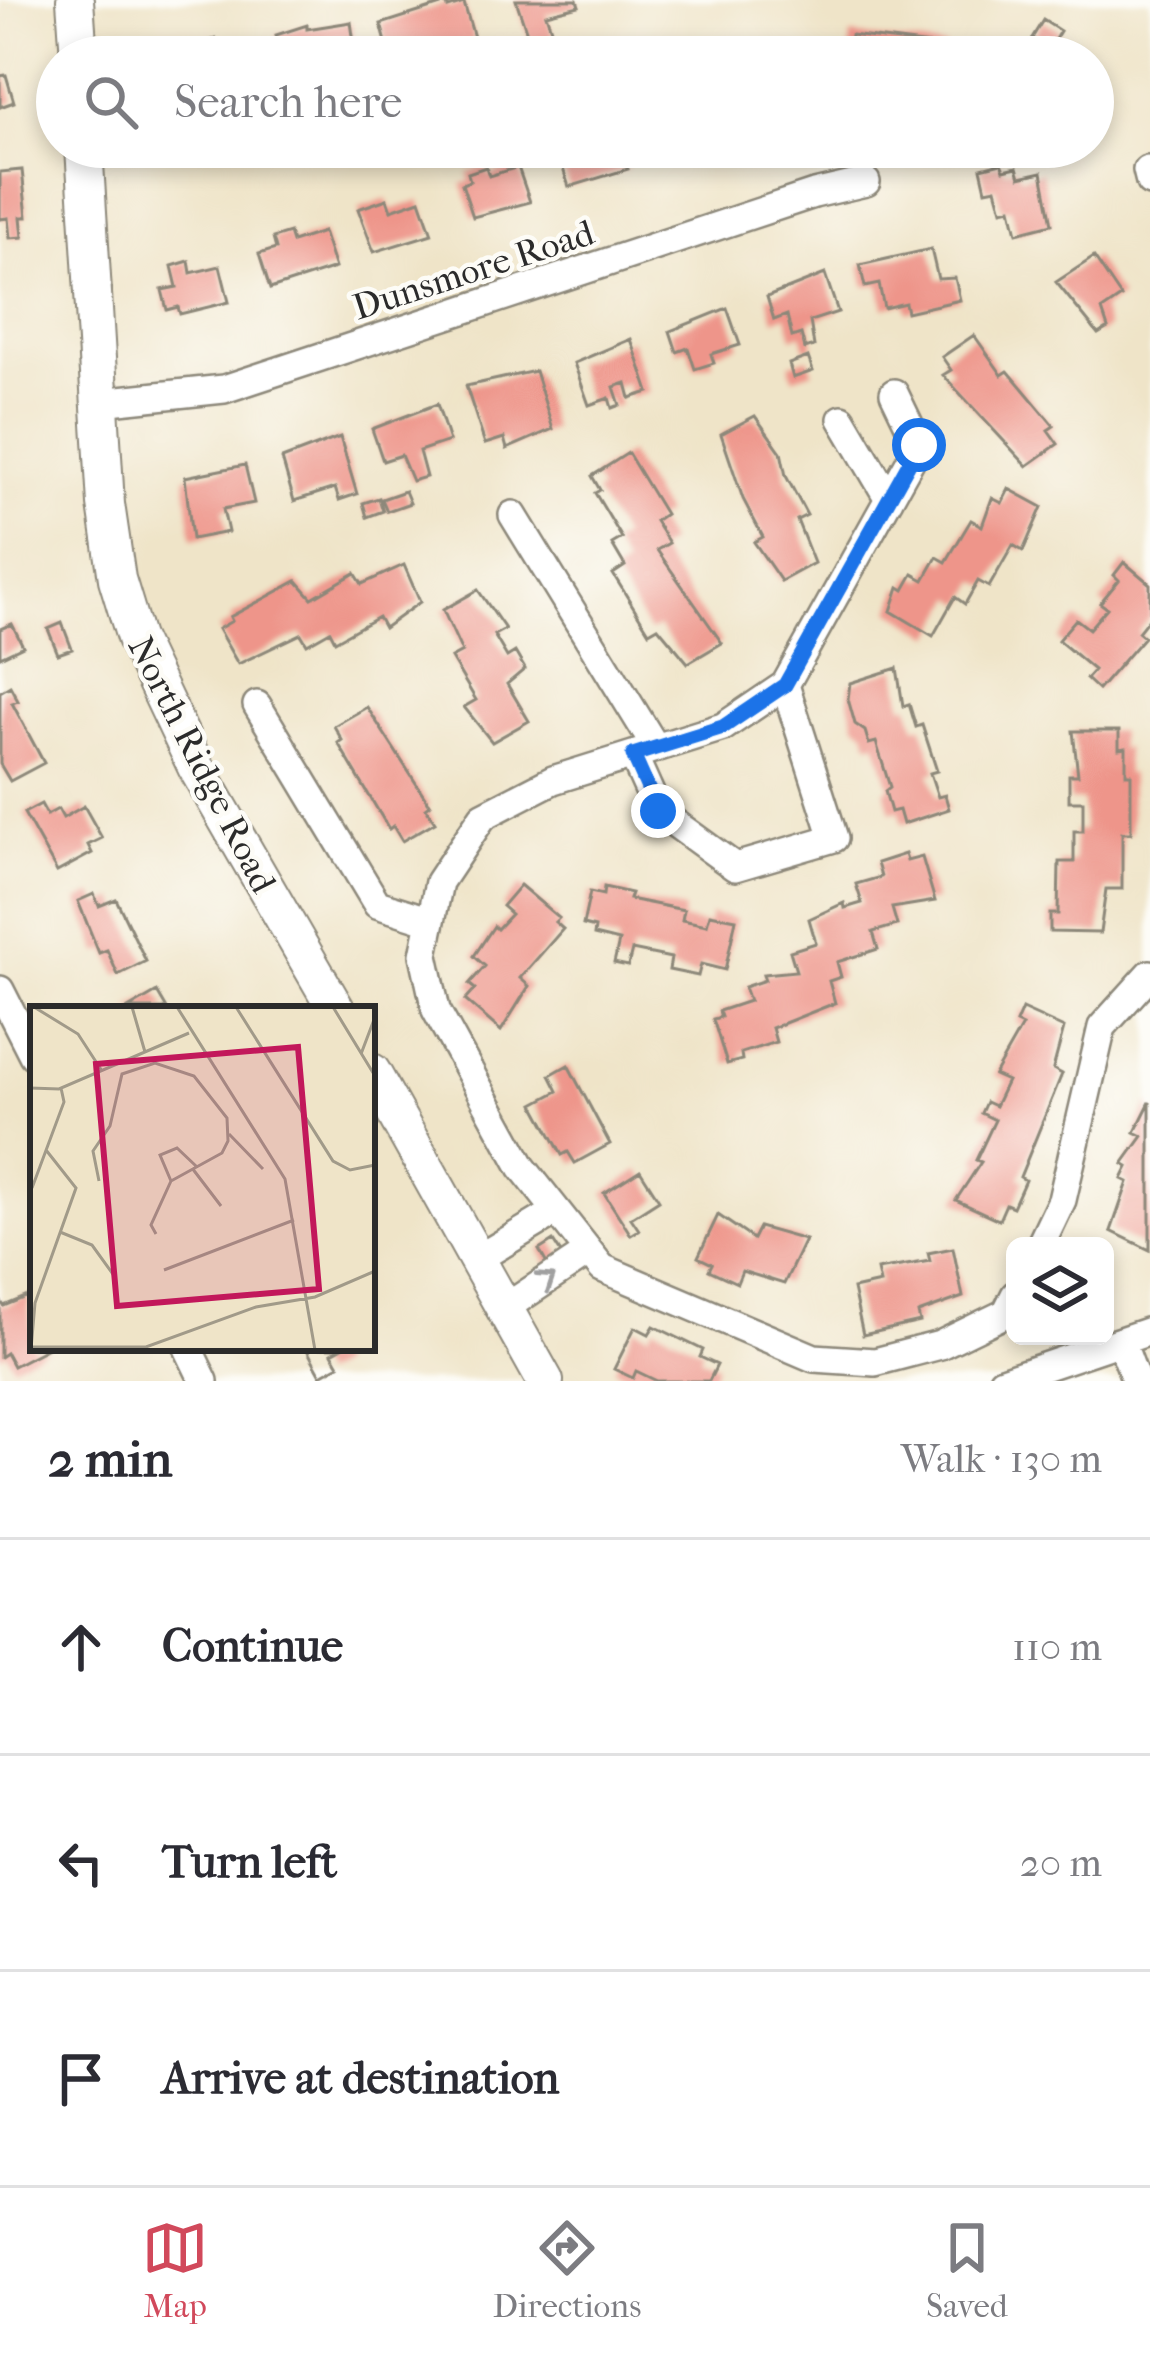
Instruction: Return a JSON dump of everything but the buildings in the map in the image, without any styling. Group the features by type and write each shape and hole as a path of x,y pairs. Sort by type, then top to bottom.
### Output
{"main road":[{"path":"75,0 78,36"},
{"name":"North Ridge Road","path":"85,168 111,546 135,638 196,767 334,1006"},
{"path":"375,1077 545,1381"}],"street":[{"name":"Dunsmore Road","path":"100,402 224,389 814,194 866,182"},
{"path":"894,393 919,445 785,685 723,727 553,780 483,816 440,882 424,955 436,1010 521,1167 602,1268 814,1358 875,1362 940,1345 1006,1312"},
{"path":"842,418 889,500"},
{"path":"513,515 645,751 658,811 735,867 834,838 785,685"},
{"path":"257,705 377,904 431,921"},
{"path":"1044,1237 1062,1200 1102,1027 1150,974"},
{"path":"0,990 30,1048"},
{"path":"479,1258 556,1211"},
{"path":"506,1308 589,1252"},
{"path":"1114,1340 1150,1331"},
{"path":"1002,1381 1099,1345"},
{"path":"1113,1345 1136,1381"},
{"path":"189,1351 204,1381"}],"route":[{"path":"658,811 633,755 723,727 785,685 919,445"}]}
